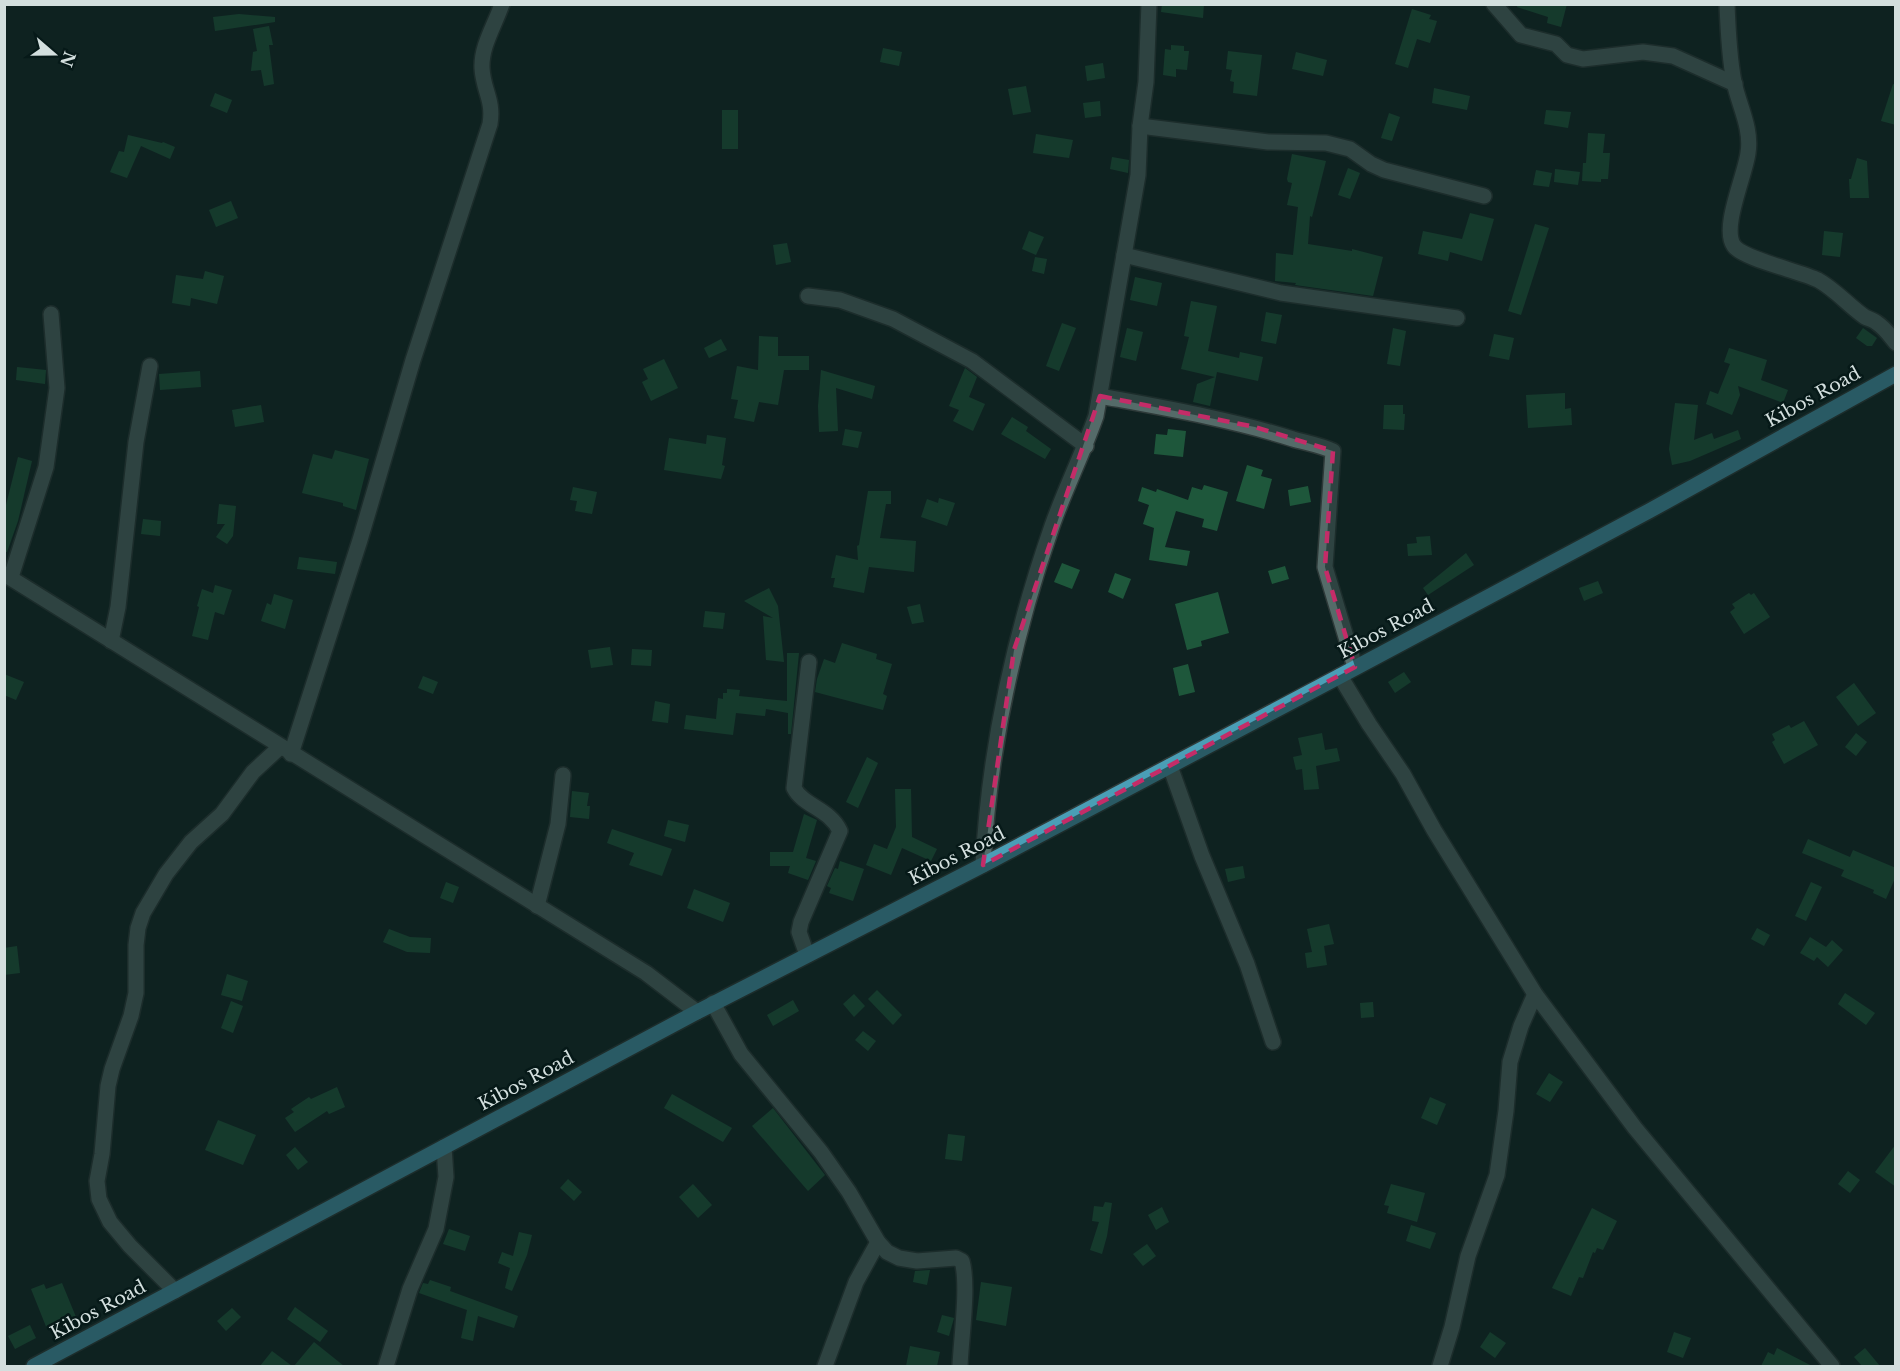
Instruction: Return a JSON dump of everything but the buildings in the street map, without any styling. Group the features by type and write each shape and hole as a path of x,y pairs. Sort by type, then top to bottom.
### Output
{"main road":[{"name":"Kibos Road","path":"33,1366 713,1004 983,865 1340,676 1649,511 1896,374"}],"street":[{"path":"175,1291 130,1246 110,1222 99,1199 97,1181 102,1154 108,1086 131,1016 135,993 138,928 143,914 166,874 190,842 222,814 254,772 286,751 360,540 413,360 490,124 492,107 483,79 482,59 502,4"},
{"path":"983,865 985,827 1014,650 1052,525 1086,446 1100,396 1138,175 1140,126 1146,82 1149,4"},
{"path":"1494,4 1521,35 1556,44 1567,55 1583,59 1642,52 1673,56 1735,84"},
{"path":"1727,4 1729,47 1735,84 1745,115 1749,140 1745,169 1729,236 1734,246 1742,254 1799,272 1819,281 1839,294 1864,316 1878,323 1896,343"},
{"path":"1140,126 1268,142 1326,143 1350,149 1384,170 1484,196"},
{"path":"1124,255 1281,293 1457,318"},
{"path":"808,296 840,300 893,319 972,361 1086,446"},
{"path":"51,314 57,388 46,467 8,576 646,973 698,1012"},
{"path":"111,641 118,607 136,442 150,366"},
{"path":"1100,396 1256,427 1320,445 1333,451 1325,567 1355,668"},
{"path":"807,955 799,932 801,922 840,831 827,814 801,797 794,788 808,662"},
{"path":"1340,676 1403,774 1434,830 1535,994 1635,1128 1832,1366"},
{"path":"1170,766 1202,856 1247,964 1273,1042"},
{"path":"537,906 558,824 562,775"},
{"path":"1440,1366 1452,1327 1468,1256 1497,1176 1510,1062 1521,1026 1535,994"},
{"path":"713,1004 741,1054 821,1152 849,1192 878,1242 887,1252 899,1258 917,1260 956,1258 962,1262 964,1291 960,1366"},
{"path":"386,1366 410,1289 436,1229 446,1177 444,1147"},
{"path":"825,1366 856,1282 878,1242"}],"highlighted area":[{"path":"1100,396 1255,427 1333,451 1325,567 1355,667 983,865 1014,650"}]}
